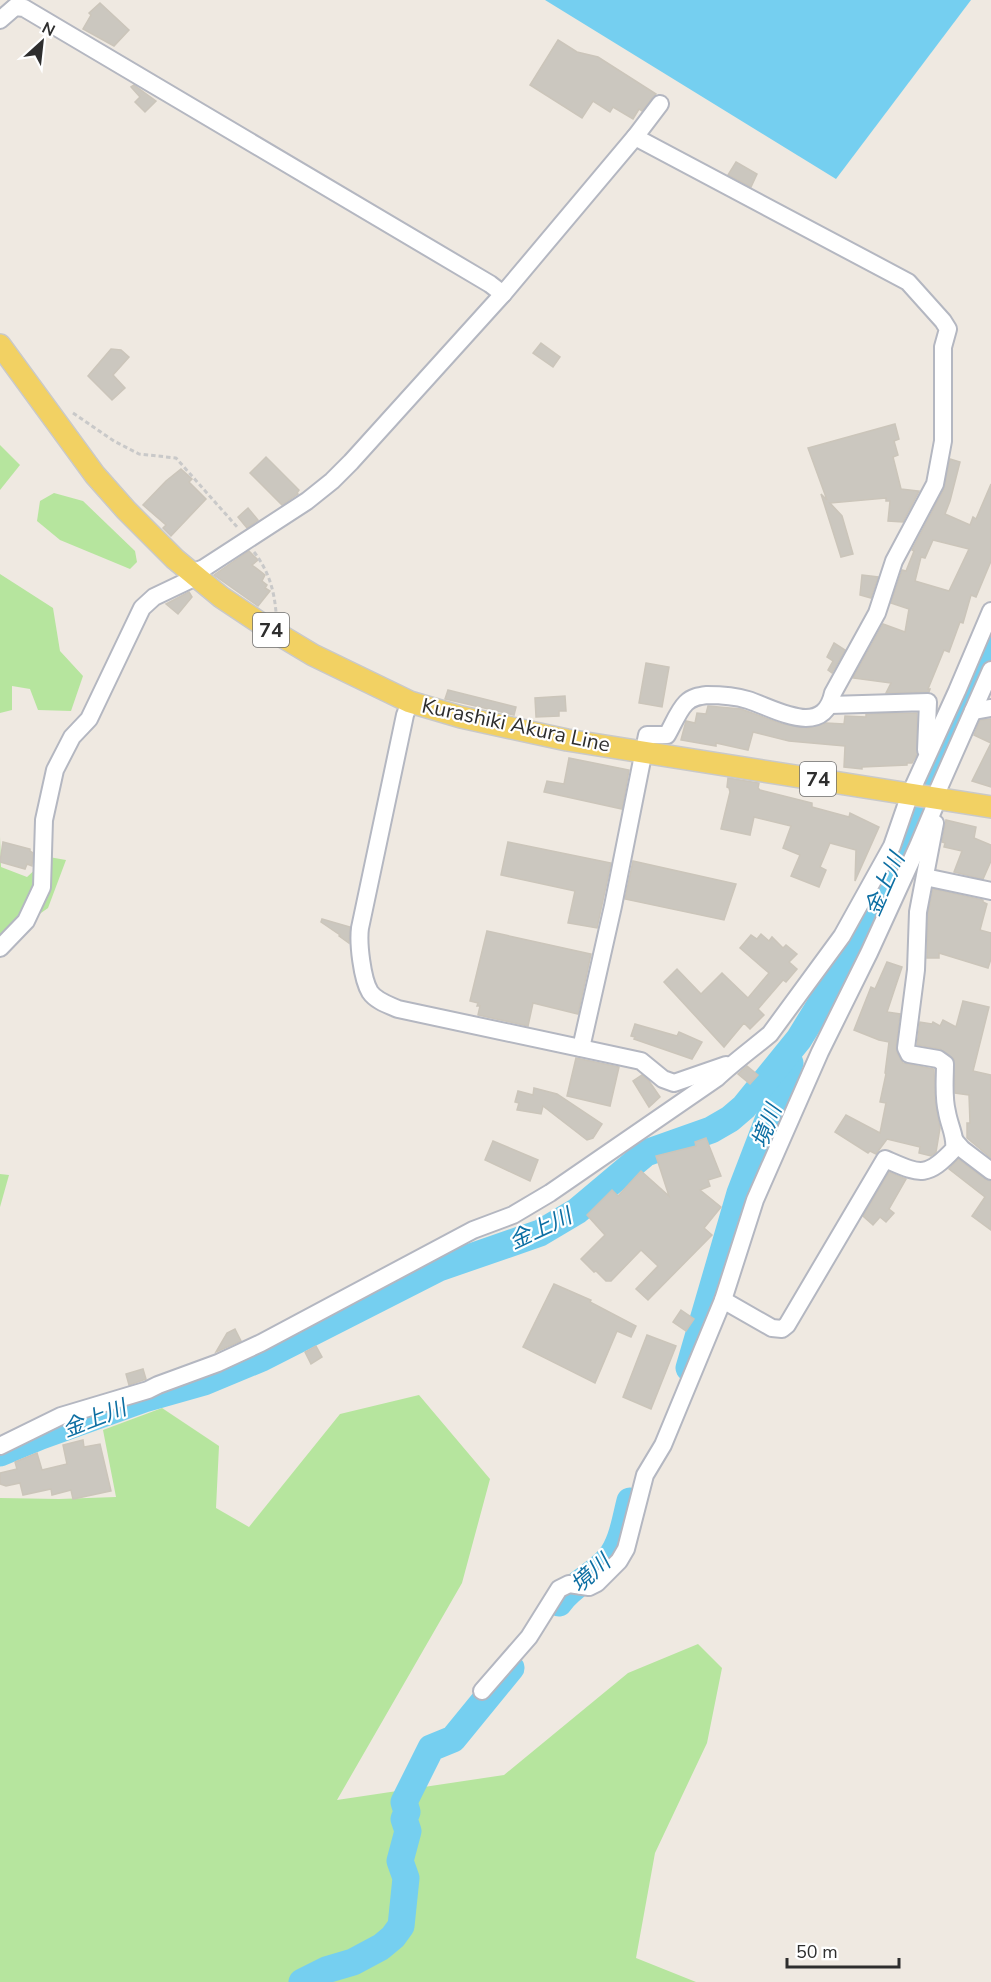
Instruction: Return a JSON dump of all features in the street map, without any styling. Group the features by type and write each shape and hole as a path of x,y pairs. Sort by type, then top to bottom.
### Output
{"main road":[{"name":"Kurashiki Akura Line","path":"0,345 96,476 134,518 194,575 221,597 313,655 410,702 461,717 567,740 910,794 934,803 991,807"}],"street":[{"path":"0,20 15,7 24,8 490,284 502,294"},
{"path":"0,948 26,921 42,887 44,820 56,770 72,737 89,719 142,608 154,597 194,575 307,501 332,481 427,380 502,294 635,137 660,104"},
{"path":"581,1048 647,735 667,735 686,703 697,696 719,695 745,699 804,719 818,717 830,705 833,693 877,613 894,561 935,484 943,441 943,346 948,329 908,282 635,137"},
{"path":"0,1446 61,1416 148,1390 218,1363 261,1343 473,1230 513,1215 550,1193 717,1078 732,1063 770,1034 842,936 892,846 910,794 991,611"},
{"path":"482,1691 529,1637 559,1589 575,1586 589,1587 597,1583 619,1561 626,1549 645,1475 663,1445 723,1300 755,1200 820,1052 874,942 991,670"},
{"path":"410,702 405,715 358,939 360,956 370,992 378,999 398,1009 641,1061 663,1079 674,1083 732,1063"},
{"path":"830,705 928,702 926,757"},
{"path":"973,711 991,708"},
{"path":"723,1300 772,1328 782,1329 787,1325 885,1159 921,1173 929,1170 954,1149 955,1141 946,1111 945,1064 938,1059 909,1054 906,1048 916,969 918,912 936,817 934,803"},
{"path":"925,877 991,891"},
{"path":"955,1141 991,1171"}],"path":[{"path":"66,409 114,441 139,454 176,458 247,540 263,564 275,593 278,634"}],"green space":[{"path":"0,445 20,465 0,490"},
{"path":"54,493 83,501 135,551 137,562 130,569 60,540 37,521 40,501"},
{"path":"0,574 53,608 60,651 83,676 71,711 38,710 30,689 12,686 12,710 0,713"},
{"path":"0,836 1,867 27,877 49,857 66,860 48,908 0,942"},
{"path":"0,1174 9,1175 0,1207"},
{"path":"419,1395 490,1479 462,1583 337,1800 504,1775 628,1673 698,1644 722,1668 707,1743 655,1853 636,1958 696,1982 0,1982 0,1498 116,1497 103,1430 162,1408 219,1446 216,1508 249,1527 340,1414"}],"water":[{"path":"545,0 971,0 836,179"}],"building":[{"path":"100,3 129,30 114,46 83,29 91,15 89,13"},
{"path":"558,40 577,52 598,57 656,94 642,111 639,109 633,119 613,107 610,112 593,101 582,118 530,85"},
{"path":"134,85 156,101 145,112 135,102 140,97 131,87"},
{"path":"736,162 757,174 751,187 728,175"},
{"path":"541,343 560,357 553,367 533,353"},
{"path":"111,349 121,350 129,357 113,375 125,388 112,400 88,376"},
{"path":"895,424 899,439 894,441 898,455 893,457 901,489 919,491 903,522 888,521 890,501 886,501 886,498 830,503 842,516 853,554 841,557 821,494 827,500 808,448"},
{"path":"266,457 299,490 298,494 282,505 250,473"},
{"path":"950,459 960,462 945,514 970,525 973,517 976,519 991,484 991,561 976,597 971,595 963,623 960,622 949,652 944,650 928,689 930,689 929,692 886,693 891,683 853,678 883,624 905,632 909,609 891,603 902,570 906,571 914,551 912,550 944,489","holes":["933,540 969,549 949,591 915,581 921,557 925,558"]},
{"path":"181,469 192,479 189,482 206,499 171,536 163,528 166,525 143,505"},
{"path":"248,508 258,520 247,528 238,517"},
{"path":"249,551 258,560 252,565 265,575 262,581 267,585 265,588 270,591 258,606 214,575"},
{"path":"862,575 878,577 871,598 860,595"},
{"path":"189,592 192,597 178,614 166,604"},
{"path":"834,643 845,650 832,673 828,670 833,661 827,657"},
{"path":"646,663 669,667 662,707 639,703"},
{"path":"448,690 516,707 514,715 445,699"},
{"path":"565,696 566,711 559,711 559,716 536,717 535,698"},
{"path":"708,706 741,709 782,724 808,728 826,723 844,724 845,716 866,717 866,714 917,713 917,754 912,763 907,763 907,765 862,767 862,769 844,767 845,746 789,741 753,732 748,750 716,743 716,746 681,740 686,721 695,723 697,713 706,714"},
{"path":"991,719 991,743 974,735 980,720"},
{"path":"991,743 991,787 972,781"},
{"path":"569,758 629,770 622,809 544,792 547,781 564,784"},
{"path":"728,778 759,783 760,790 812,803 812,807 849,817 850,813 879,827 855,881 856,850 830,843 820,867 826,870 819,887 791,876 800,855 783,848 791,826 754,817 750,835 721,829 730,792 727,787"},
{"path":"946,820 976,827 974,838 991,845 991,861 983,879 954,872 962,851 944,847 945,843 942,842"},
{"path":"3,842 30,849 33,853 32,866 27,864 25,869 0,862"},
{"path":"508,842 611,863 597,928 568,923 575,891 501,875"},
{"path":"633,861 736,884 724,920 625,899"},
{"path":"933,889 983,900 987,904 980,930 991,933 991,959 988,968 939,953 939,958 927,958 928,913"},
{"path":"322,919 350,927 349,943 321,922"},
{"path":"487,931 591,954 578,1014 533,1003 528,1026 478,1015 480,1006 470,1001"},
{"path":"761,934 769,941 772,937 783,948 786,945 797,954 789,962 797,969 786,982 783,980 758,1009 764,1015 750,1029 744,1023 724,1047 664,982 677,969 701,994 722,973 748,998 769,973 740,948 751,935 757,939"},
{"path":"887,962 902,967 887,1012 900,1014 897,1053 903,1063 934,1069 935,1101 940,1128 936,1152 931,1156 919,1153 920,1147 887,1139 876,1154 870,1151 868,1153 835,1132 846,1115 880,1133 886,1103 880,1102 889,1042 854,1030 871,987 875,989"},
{"path":"963,1001 989,1007 973,1071 991,1075 991,1158 967,1138 967,1123 970,1123 969,1095 955,1093 954,1059 940,1049 917,1045 920,1022 932,1024 933,1022 940,1026 943,1020 956,1027"},
{"path":"635,1024 677,1036 679,1032 702,1042 692,1059 634,1039 635,1037 631,1036"},
{"path":"576,1058 619,1067 610,1106 567,1096"},
{"path":"747,1066 758,1075 750,1084 738,1074"},
{"path":"642,1075 660,1097 649,1107 633,1081"},
{"path":"534,1088 557,1094 602,1124 593,1138 587,1140 543,1106 541,1114 517,1110 519,1103 515,1102 518,1091 533,1095"},
{"path":"706,1138 721,1176 708,1180 710,1186 700,1190 721,1207 704,1228 712,1235 648,1300 636,1289 658,1266 641,1250 611,1281 606,1281 596,1271 594,1272 581,1259 605,1235 587,1215 612,1190 618,1196 641,1171 669,1196 656,1156 696,1146 695,1142"},
{"path":"493,1141 538,1160 530,1181 485,1160"},
{"path":"958,1159 991,1181 991,1230 972,1216 985,1197 949,1169"},
{"path":"889,1172 906,1179 889,1209 894,1213 886,1222 880,1217 873,1225 863,1216"},
{"path":"554,1284 591,1300 590,1302 636,1326 631,1337 617,1331 595,1383 523,1347"},
{"path":"681,1310 694,1319 686,1331 673,1322"},
{"path":"235,1329 241,1341 216,1352 227,1333"},
{"path":"647,1335 676,1346 651,1409 623,1397"},
{"path":"316,1346 322,1357 311,1364 305,1352"},
{"path":"143,1369 146,1379 129,1385 126,1374"},
{"path":"83,1440 84,1447 100,1444 111,1491 73,1499 71,1490 52,1495 51,1489 23,1495 20,1483 6,1486 0,1484 0,1473 17,1469 15,1462 37,1453 42,1470 67,1464 63,1445"}],"waterway":[{"name":"金上川","path":"927,781 970,693 991,642"},
{"name":"金上川","path":"0,1453 144,1399 204,1382 262,1358 439,1268 540,1233 577,1211 646,1153 711,1130 730,1119 744,1107 799,1039 855,948 904,844 917,808"},
{"name":"境川","path":"689,1368 740,1193 790,1063"},
{"name":"境川","path":"559,1603 609,1559 617,1546 630,1501"},
{"name":"境川","path":"302,1982 326,1970 353,1962 381,1947 401,1926 406,1878 400,1861 408,1831 404,1819 407,1812 404,1802 431,1748 453,1739 511,1668"}]}
